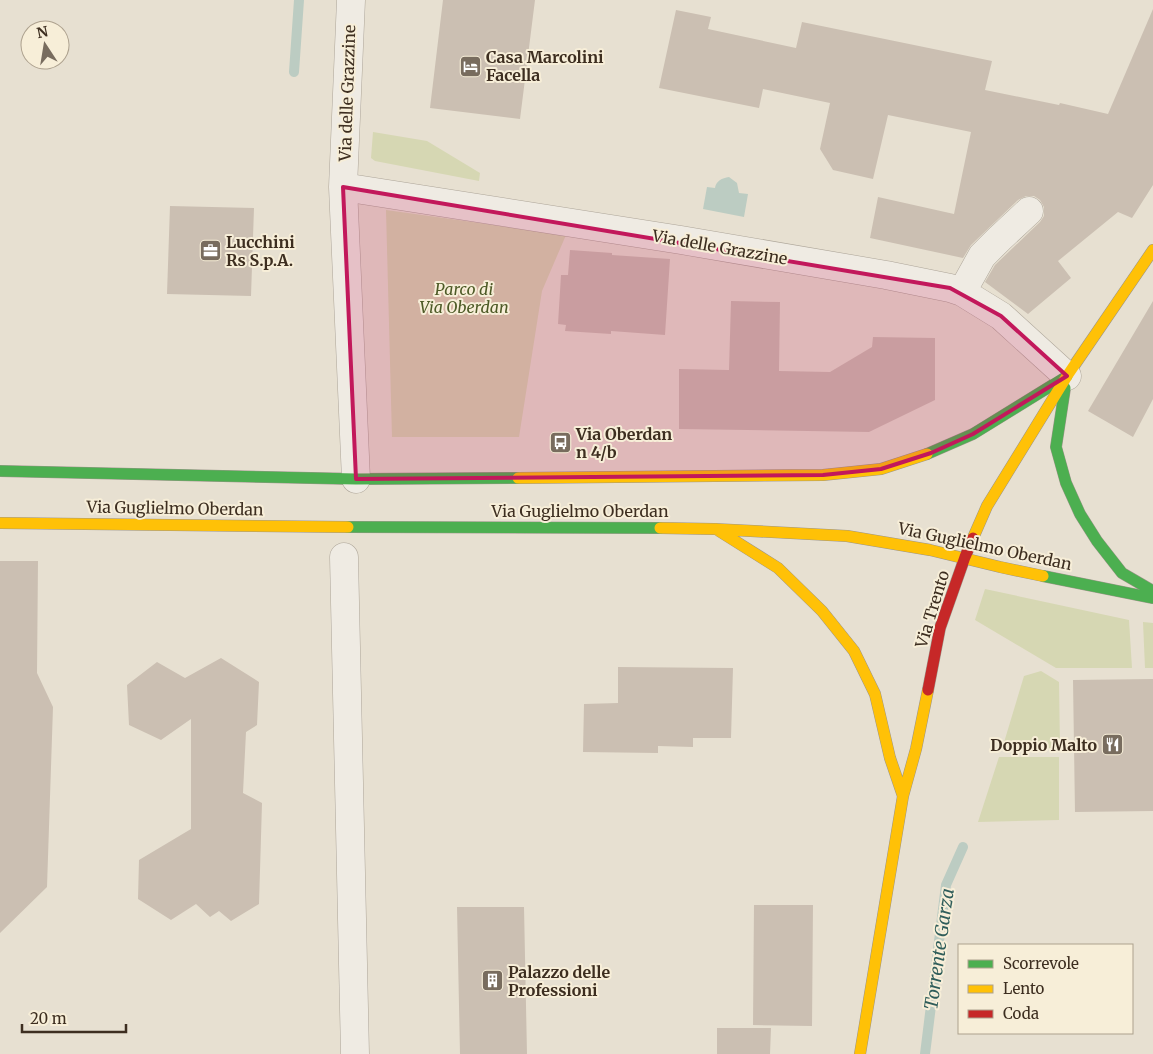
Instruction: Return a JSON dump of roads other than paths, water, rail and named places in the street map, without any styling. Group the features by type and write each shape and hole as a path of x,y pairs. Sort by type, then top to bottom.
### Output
{"main road":[{"name":"Via Trento","path":"860,1054 903,796 916,749 940,628 965,558 987,506 1067,376 1153,250"},
{"name":"Via Guglielmo Oberdan","path":"0,471 356,479 824,475 881,469 931,453 973,434 1067,376"},
{"path":"1067,376 1056,447 1066,482 1080,514 1097,541 1117,567 1122,573 1153,591"},
{"name":"Via Guglielmo Oberdan","path":"0,523 372,527 608,527 714,529 847,536 930,550 1000,567 1153,598"},
{"path":"714,529 778,568 822,611 854,651 876,694 890,758 903,796"}],"street":[{"name":"Via delle Grazzine","path":"351,0 343,186 356,479"},
{"name":"Via delle Grazzine","path":"343,186 691,242 886,275 950,288 962,292 1001,316 1067,376"},
{"path":"962,292 982,256 1029,211"},
{"path":"344,557 355,1054"}],"waterway":[{"path":"294,72 299,0"},
{"name":"Torrente Garza","path":"925,1054 946,885 963,847"}],"place":[{"name":"Casa Marcolini Facella","path":"470,66"},
{"name":"Lucchini Rs S.p.A.","path":"210,251"},
{"name":"Via Oberdan n 4/b","path":"560,443"},
{"name":"Doppio Malto","path":"1113,745"},
{"name":"Palazzo delle Professioni","path":"492,981"}],"park label":[{"name":"Parco di Via Oberdan","path":"464,298"}]}
